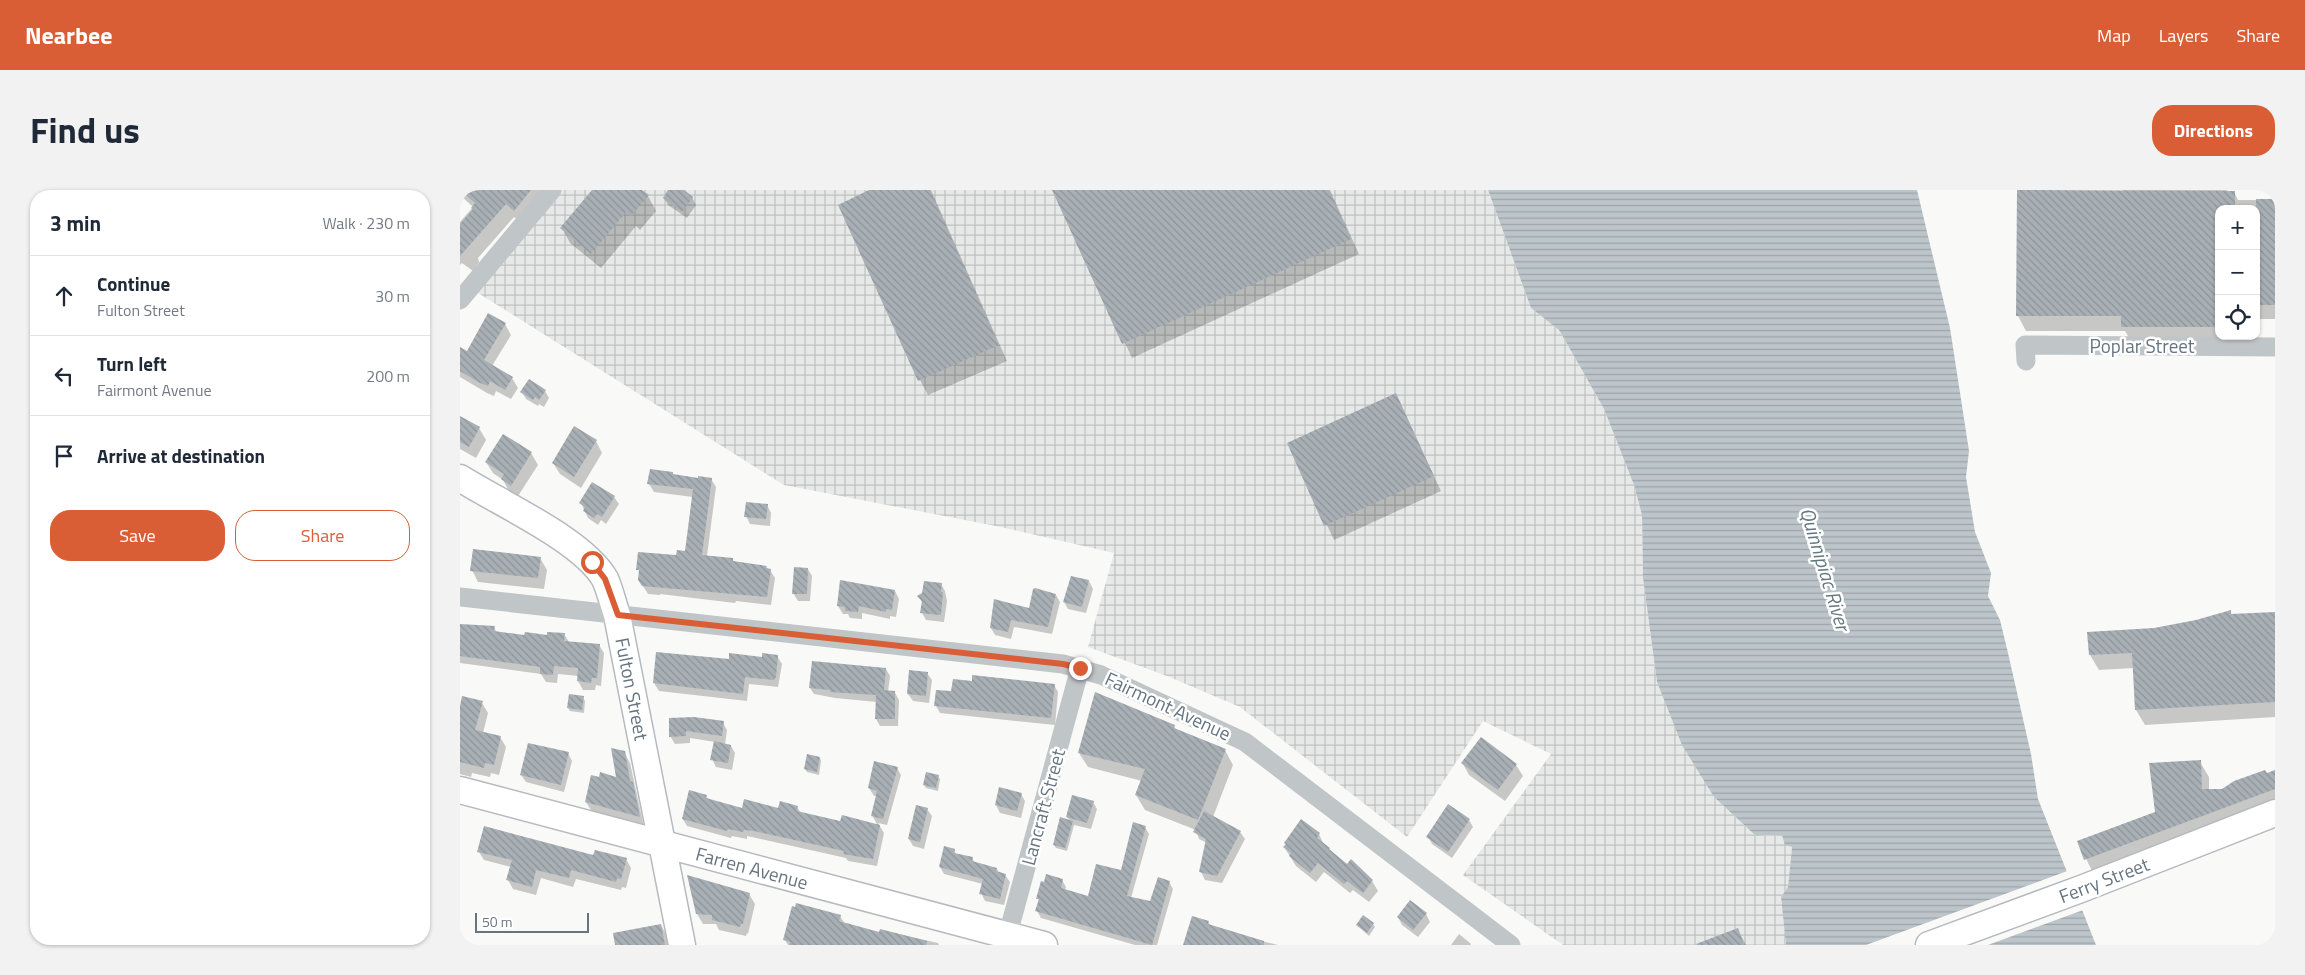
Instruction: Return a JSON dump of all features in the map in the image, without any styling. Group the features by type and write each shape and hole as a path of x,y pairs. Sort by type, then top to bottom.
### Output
{"main road":[{"name":"Fulton Street","path":"460,478 575,546 592,562 605,579 618,615 682,945"},
{"name":"Farren Avenue","path":"460,790 1006,940 1044,945"},
{"name":"Ferry Street","path":"1931,944 2080,889 2275,813"}],"street":[{"path":"460,300 552,190"},
{"name":"Poplar Street","path":"2026,360 2025,345 2275,347"},
{"name":"Fairmont Avenue","path":"460,597 1063,664 1080,668 1101,675 1245,742 1511,945"},
{"name":"Lancraft Street","path":"1006,940 1080,668"}],"shaded area":[{"path":"552,190 1488,190 1531,308 1559,330 1604,409 1634,485 1642,515 1643,578 1657,682 1714,797 1756,836 1782,835 1792,847 1788,887 1781,897 1786,945 1563,945 1463,875 1551,754 1483,721 1407,837 1240,707 1167,676 1088,647 1114,553 1001,527 784,485 470,288"}],"water":[{"name":"Quinnipiac River","path":"1488,190 1917,190 1950,328 1969,451 1966,477 1975,532 1991,573 1988,596 2000,620 2031,754 2038,799 2096,945 1786,945 1781,897 1788,887 1792,847 1785,845 1782,835 1756,836 1714,797 1682,745 1657,682 1643,578 1642,515 1634,485 1604,409 1559,330 1531,308"}],"pier":[{"path":"2070,870 2086,909 1988,945 1866,945"}],"building":[{"path":"460,190 531,190 514,211 506,204 460,256 460,224 473,209 471,208 475,203"},
{"path":"592,190 642,190 649,195 631,216 626,212 591,254 560,228"},
{"path":"668,190 684,190 693,197 682,212 663,198"},
{"path":"869,190 930,190 999,345 918,381 838,205"},
{"path":"1052,190 1329,190 1351,239 1122,344"},
{"path":"2017,190 2235,191 2235,205 2215,205 2215,327 2121,327 2121,316 2016,316"},
{"path":"2256,199 2275,199 2275,305 2260,305 2260,205 2256,205"},
{"path":"488,313 506,323 484,360 513,377 505,390 490,381 488,386 480,383 460,371 460,347 467,351"},
{"path":"529,379 546,390 539,400 535,397 533,400 520,392"},
{"path":"1396,393 1434,476 1324,526 1287,443"},
{"path":"460,416 480,427 469,447 460,442"},
{"path":"574,426 597,440 574,477 552,463"},
{"path":"503,434 532,452 511,486 501,479 504,474 485,462"},
{"path":"650,469 698,478 698,476 712,478 702,555 733,558 733,561 767,566 766,568 771,569 767,597 642,586 638,580 639,570 636,570 638,552 676,555 677,550 685,551 693,489 647,484"},
{"path":"592,482 615,496 602,517 597,514 594,518 583,511 585,507 579,503"},
{"path":"746,502 768,504 766,519 744,517"},
{"path":"473,549 541,557 538,578 470,571"},
{"path":"794,567 808,568 807,594 792,594"},
{"path":"1071,576 1089,580 1082,607 1063,602"},
{"path":"840,580 895,590 892,610 886,609 886,612 859,606 858,612 845,611 845,607 837,606"},
{"path":"924,581 942,583 941,615 920,613 922,601 917,596 922,593"},
{"path":"1033,589 1056,594 1048,627 1011,620 1008,632 990,628 994,599 1029,608"},
{"path":"2231,610 2231,614 2275,612 2275,702 2135,710 2132,653 2089,655 2087,632 2154,628 2196,620"},
{"path":"460,624 495,626 494,631 524,635 525,632 547,635 547,632 565,633 564,641 600,644 597,678 592,678 591,683 577,681 578,668 554,666 553,675 540,674 540,667 460,656"},
{"path":"656,652 729,659 729,653 762,657 762,653 778,655 776,677 774,680 745,677 743,694 653,683"},
{"path":"812,661 886,668 884,690 895,691 895,719 875,719 876,695 830,692 830,690 809,688"},
{"path":"909,670 928,672 926,696 907,694"},
{"path":"972,675 1055,684 1051,718 934,706 936,690 951,691 953,679 972,681"},
{"path":"1095,692 1175,725 1174,728 1226,749 1198,820 1135,795 1145,769 1078,753"},
{"path":"569,694 584,696 582,710 567,708"},
{"path":"462,696 483,701 475,730 501,736 494,765 485,763 484,768 460,762 460,706"},
{"path":"694,717 724,721 722,736 686,731 686,736 669,737 669,718"},
{"path":"1481,737 1517,764 1498,790 1461,763"},
{"path":"714,741 731,745 728,763 710,760"},
{"path":"528,743 569,752 561,785 520,775"},
{"path":"611,748 625,751 630,781 633,782 640,817 585,802 591,775 599,777 600,772 616,777"},
{"path":"807,754 820,757 817,772 804,769"},
{"path":"2201,760 2202,789 2222,789 2234,781 2265,770 2267,773 2275,770 2275,789 2084,860 2077,841 2155,812 2149,763"},
{"path":"874,761 898,767 883,819 871,816 877,791 868,788"},
{"path":"926,772 939,775 936,788 923,785"},
{"path":"999,787 1022,793 1017,811 995,805"},
{"path":"689,790 707,795 706,798 742,808 744,799 778,808 780,801 798,806 797,811 840,821 842,815 880,825 873,859 843,854 844,851 754,831 744,830 743,832 728,829 727,831 682,819"},
{"path":"1072,795 1094,801 1087,823 1066,817"},
{"path":"1448,804 1470,819 1448,852 1426,837"},
{"path":"916,805 928,808 920,842 908,839"},
{"path":"1204,811 1241,831 1217,876 1199,872 1206,839 1193,832"},
{"path":"1060,817 1073,821 1065,848 1053,845"},
{"path":"1301,819 1320,833 1317,838 1329,849 1347,864 1351,859 1373,880 1363,893 1347,881 1344,884 1318,863 1310,873 1289,856 1291,853 1283,847 1286,844 1284,843"},
{"path":"1133,822 1146,826 1127,896 1150,901 1158,877 1170,881 1152,945 1035,911 1039,899 1036,899 1041,881 1044,882 1046,874 1063,879 1061,888 1088,896 1096,864 1121,870"},
{"path":"484,826 593,855 595,850 627,858 621,879 617,878 616,882 571,870 569,878 536,870 532,887 506,880 512,860 477,852"},
{"path":"944,846 955,849 954,853 973,857 972,861 997,868 996,871 1006,874 1000,899 979,894 983,879 939,867"},
{"path":"687,875 750,893 743,924 740,927 712,920 712,915 696,914"},
{"path":"1410,900 1427,913 1413,930 1397,917"},
{"path":"796,903 841,915 839,921 879,932 880,929 927,941 926,945 789,945 790,942 783,940 792,906 795,907"},
{"path":"1363,915 1374,923 1367,933 1356,925"},
{"path":"1192,916 1209,921 1208,924 1264,941 1264,945 1183,945"},
{"path":"661,924 665,945 615,945 613,933"},
{"path":"1738,928 1744,945 1696,944"}],"route":[{"path":"592,562 605,579 618,615 1063,664 1080,668"}]}
